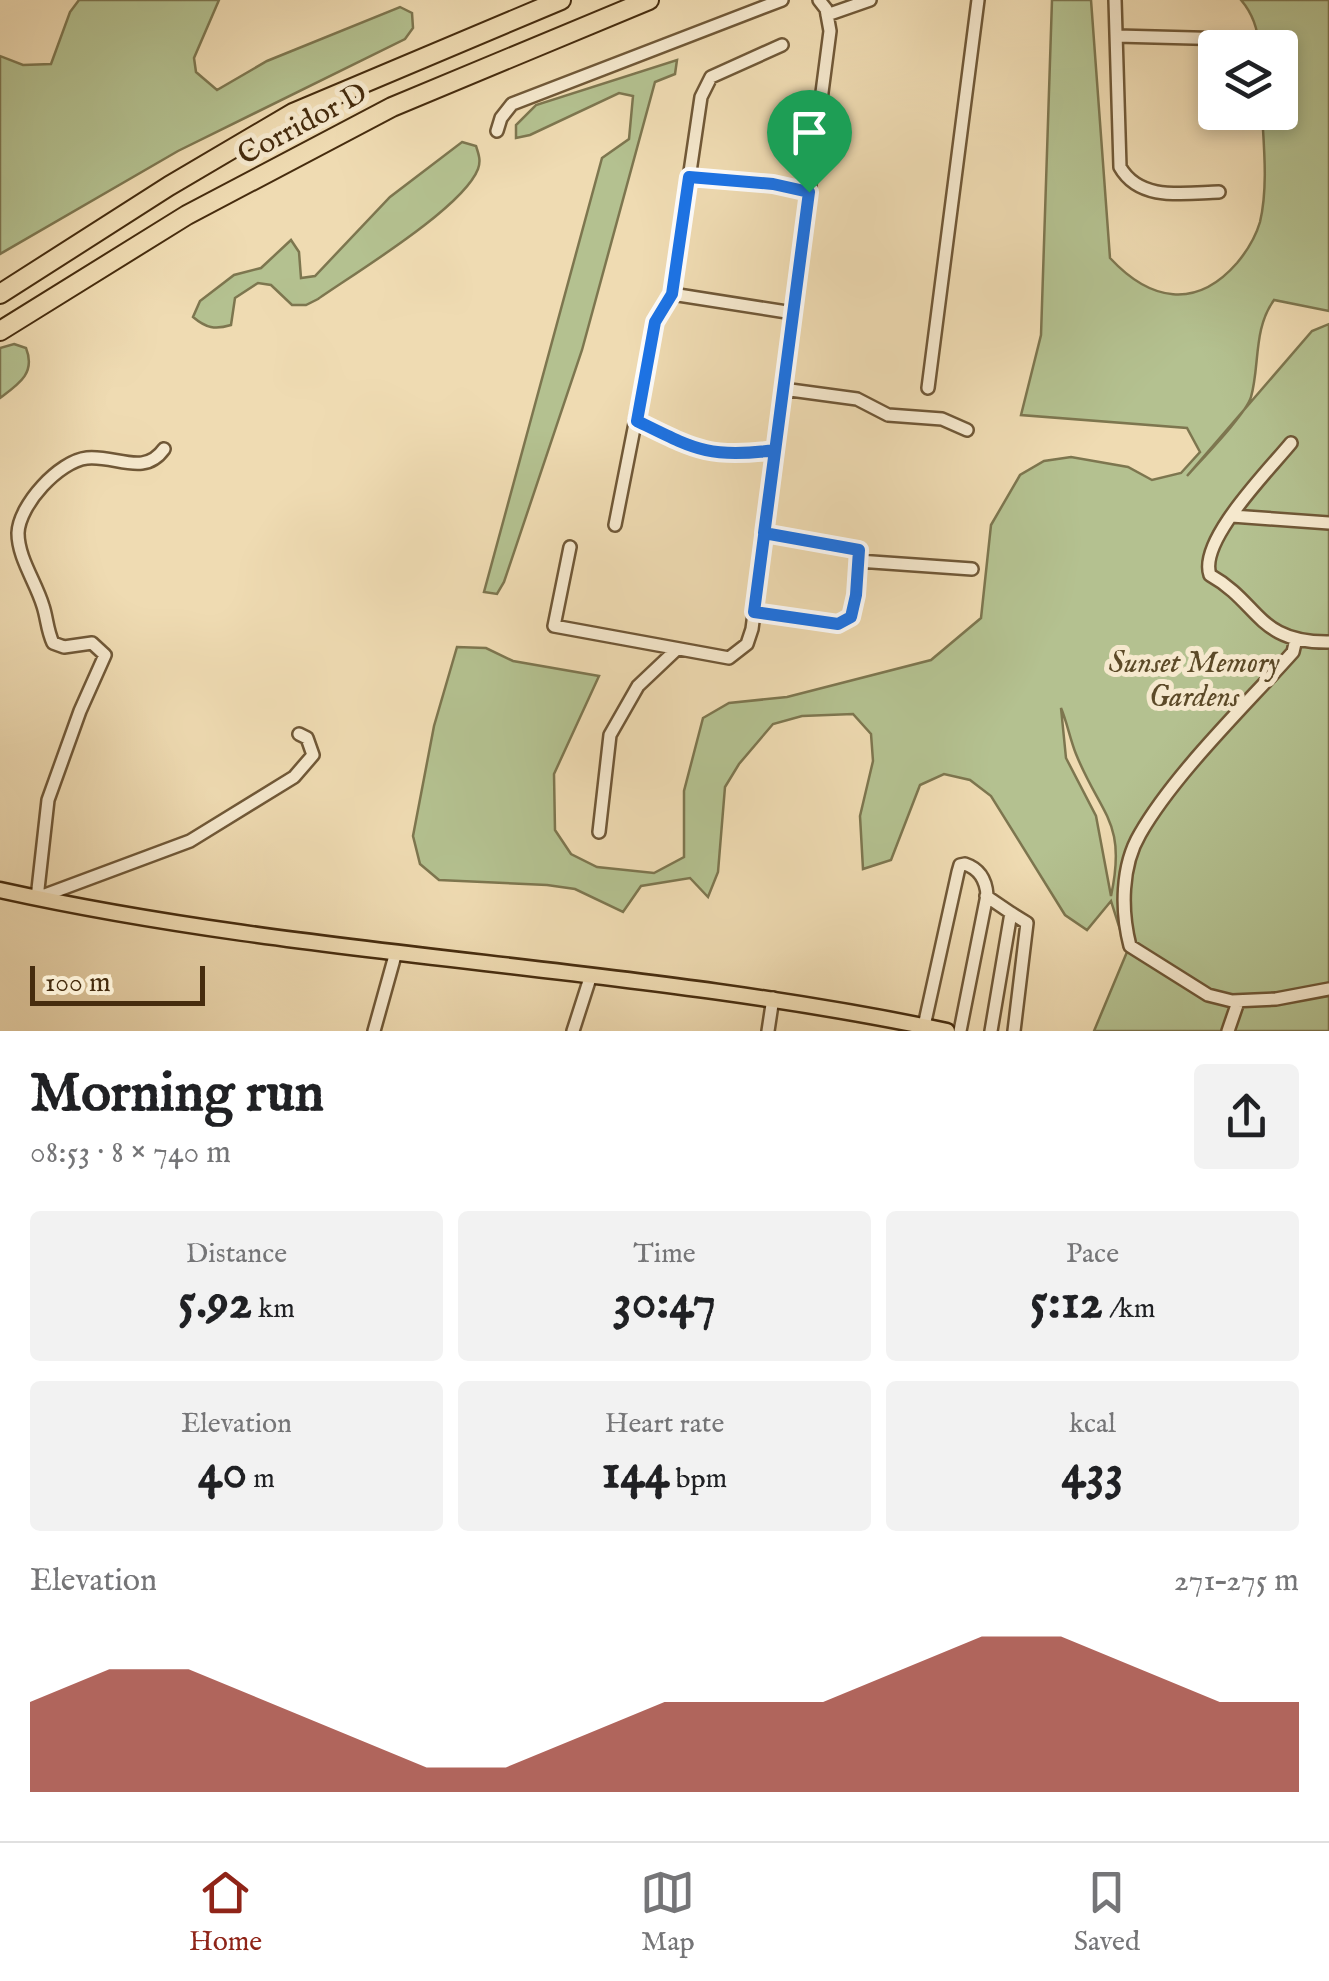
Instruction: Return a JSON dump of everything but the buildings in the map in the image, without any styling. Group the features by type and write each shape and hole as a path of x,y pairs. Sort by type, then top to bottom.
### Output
{"highway":[{"name":"Corridor D","path":"0,294 169,186 294,114 562,0"},
{"name":"Corridor D","path":"0,330 187,214 392,107 648,0"}],"main road":[{"path":"0,890 112,912 396,952 774,998 947,1031"}],"street":[{"path":"496,132 512,104 782,0"},
{"path":"570,547 554,626 730,658 747,644 830,31 820,0"},
{"path":"827,15 870,0"},
{"path":"928,388 978,0"},
{"path":"1115,0 1120,168 1140,189 1177,194 1219,192"},
{"path":"1117,36 1198,38"},
{"path":"616,525 655,322 672,294 701,98 711,77 782,45"},
{"path":"689,177 773,184 809,192"},
{"path":"672,294 793,314"},
{"path":"783,389 857,399 888,416 942,419 967,430"},
{"path":"637,421 711,454 775,450"},
{"path":"1291,443 1232,516 1209,552 1206,564 1210,575 1280,635 1329,642"},
{"path":"164,449 157,459 138,466 114,458 83,458 65,465 48,480 20,517 20,550 38,591 53,642 64,647 92,643 105,655 48,800 37,898 190,841 277,788 294,777 313,755 306,738 299,734"},
{"path":"1232,516 1329,523"},
{"path":"754,612 838,624 847,622 856,595 859,550 764,533"},
{"path":"858,561 972,569"},
{"path":"1296,640 1293,652 1176,784 1138,836 1123,901 1130,946 1208,995 1238,1002 1326,986"},
{"path":"599,832 610,735 638,686 676,650"},
{"path":"924,1026 960,866 966,864 984,880 986,896 960,1031"},
{"path":"986,896 1027,923 1014,1031"},
{"path":"991,1031 1011,913"},
{"path":"374,1031 396,952"},
{"path":"573,1031 590,975"},
{"path":"768,1031 774,998"},
{"path":"1228,1031 1238,1002"}],"green space":[{"path":"79,0 219,0 194,58 196,72 217,90 267,61 400,7 412,13 413,28 405,39 178,151 0,254 0,56 23,65 51,64 70,12"},
{"name":"Sunset Memory Gardens","path":"1052,0 1091,0 1110,258 1141,284 1173,294 1205,288 1237,263 1260,222 1265,182 1263,130 1298,130 1298,30 1256,30 1241,0 1329,0 1329,311 1274,300 1263,323 1254,385 1243,411 1312,331 1329,324 1329,1031 1094,1031 1127,952 1111,901 1087,930 1065,915 991,796 970,780 944,774 920,785 891,860 863,869 860,816 873,761 871,734 853,714 802,716 773,724 739,764 725,787 718,872 708,897 690,878 641,886 623,912 575,889 439,880 420,864 413,836 434,726 457,647 486,648 513,661 599,676 554,774 555,830 571,854 597,867 654,873 684,857 684,791 703,718 729,703 787,697 931,660 981,618 991,525 1020,475 1044,461 1071,457 1128,467 1152,480 1181,473 1200,452 1187,428 1021,415 1041,335","holes":["1061,708 1076,754 1114,834 1111,896 1096,816 1066,758"]},
{"path":"677,60 675,74 655,82 582,350 504,582 497,594 484,592 602,158 629,139 633,96 619,93 530,135 516,138 516,125 536,105"},
{"path":"462,142 476,146 479,158 478,169 468,185 431,220 318,299 306,305 292,305 271,285 258,283 235,298 231,325 211,327 193,317 200,301 234,275 261,268 291,240 299,252 301,278 315,276 390,197"},
{"path":"14,344 26,348 29,364 19,383 0,398 0,348"}],"route":[{"path":"809,192 773,184 689,177 672,294 655,322 637,421 711,454 775,450 764,533 859,550 851,617 838,624 754,612 764,535 775,450 809,192"}]}
